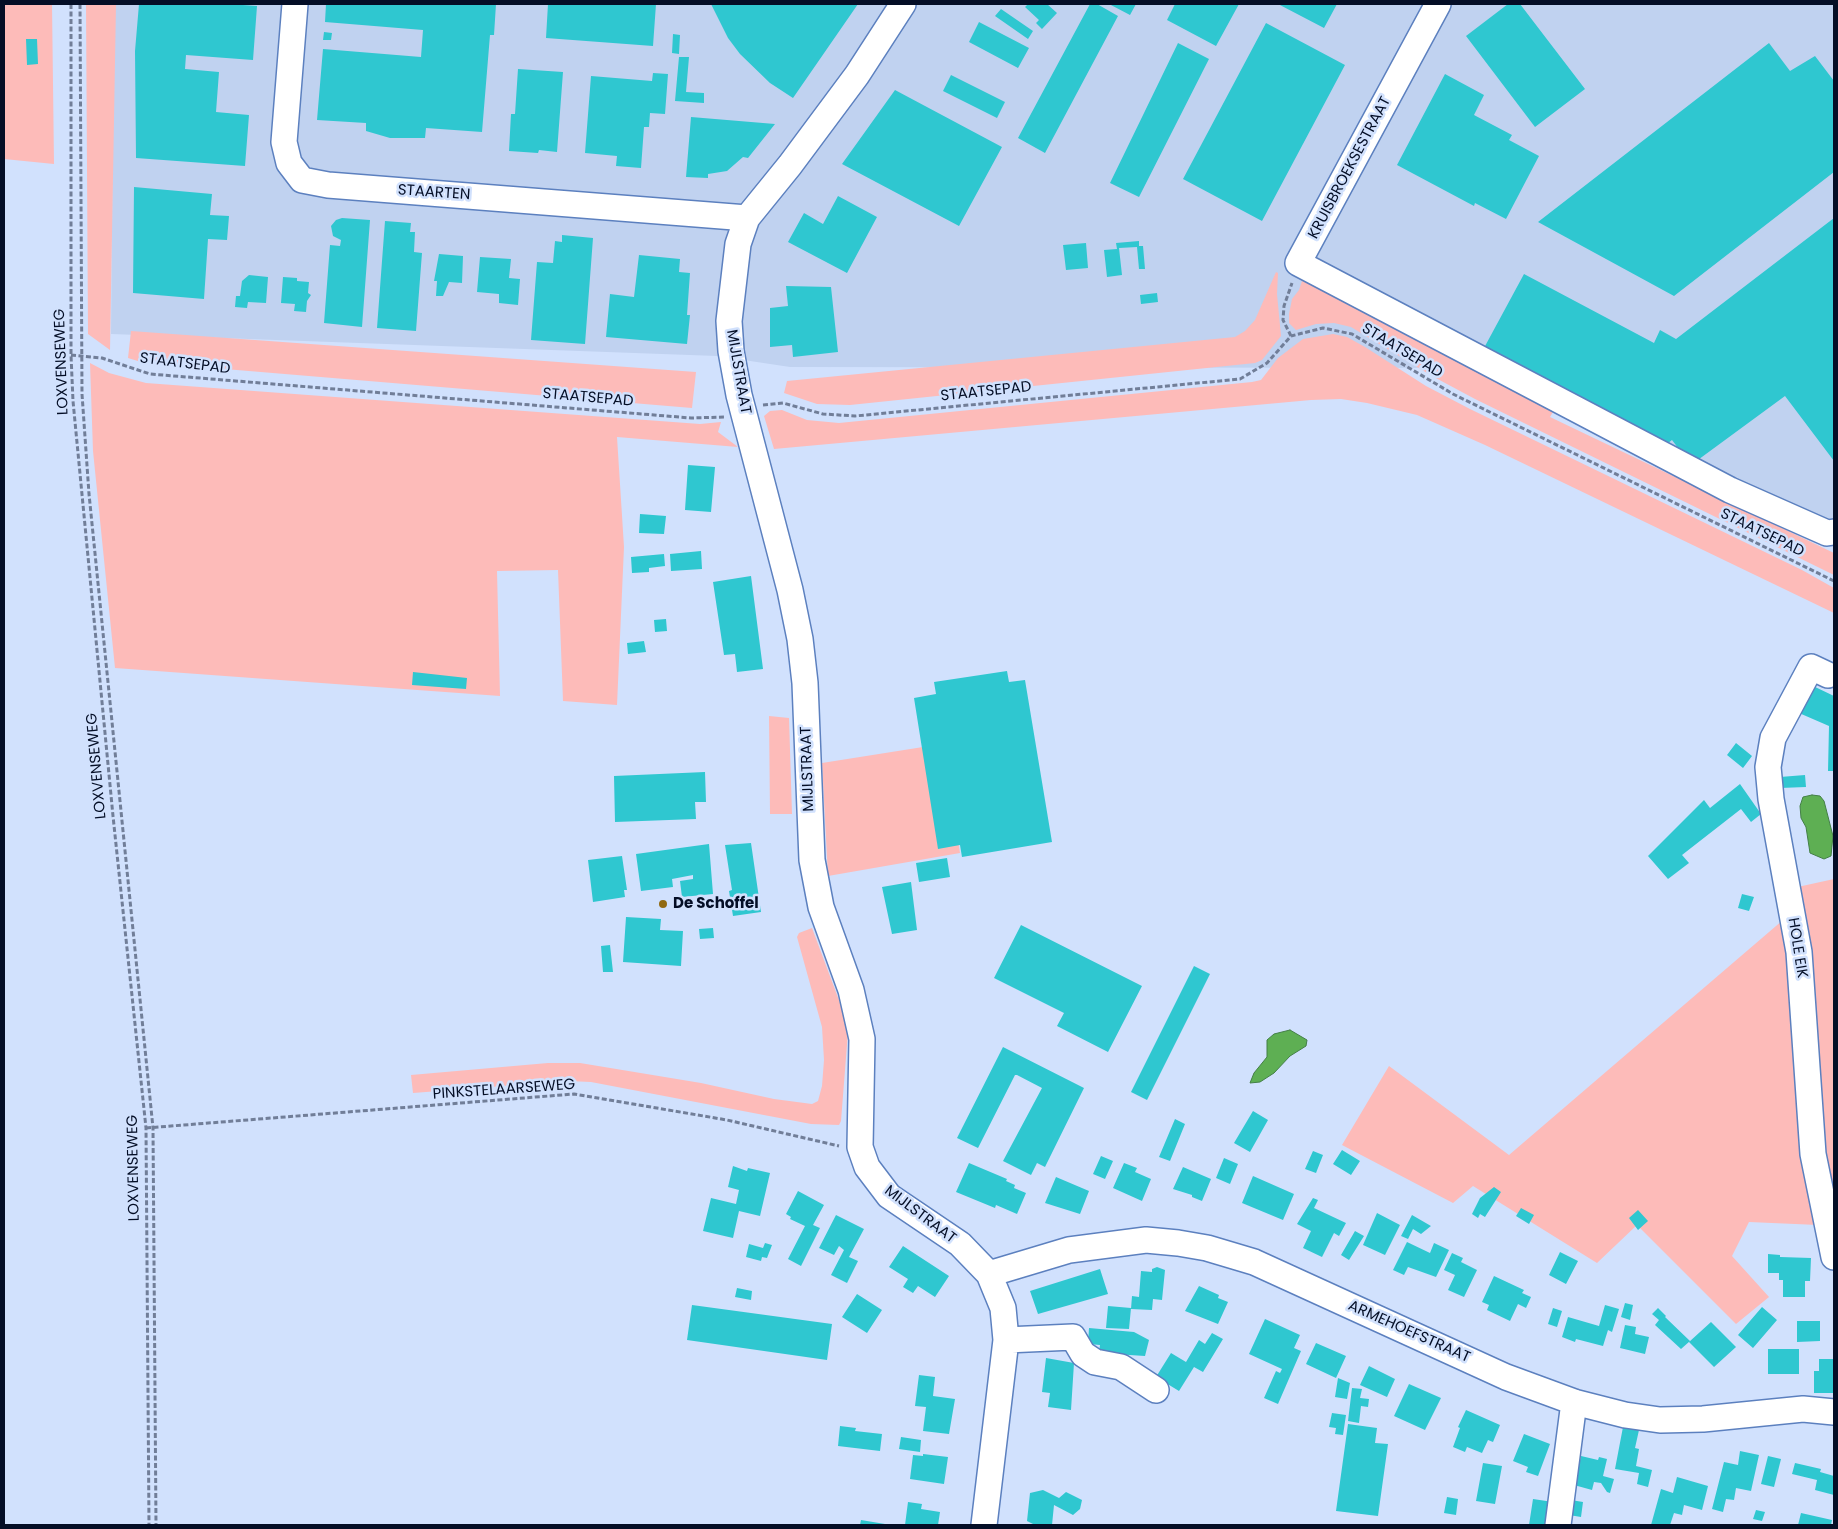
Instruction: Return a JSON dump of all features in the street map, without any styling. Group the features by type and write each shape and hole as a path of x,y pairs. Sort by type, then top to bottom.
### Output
{"street":[{"name":"STAARTEN","path":"294,4 284,142 289,163 302,180 328,185 747,218"},
{"name":"MIJLSTRAAT","path":"902,4 857,75 790,165 747,218 738,244 729,321 731,351 744,412 790,590 800,639 805,683 812,860 821,907 851,990 862,1039 860,1147 867,1167 890,1196 960,1244 989,1274 1003,1308 1006,1340 984,1525"},
{"name":"KRUISBROEKSESTRAAT","path":"1298,263 1438,4"},
{"path":"1298,263 1730,490 1827,533 1834,532"},
{"name":"HOLE EIK","path":"1828,675 1810,667 1773,738 1768,768 1771,799 1799,952 1812,1154 1834,1257"},
{"name":"ARMEHOEFSTRAAT","path":"989,1274 1069,1250 1111,1243 1146,1240 1207,1248 1254,1262 1506,1377 1574,1402 1625,1415 1660,1420 1702,1419 1803,1409 1834,1412"},
{"path":"1006,1340 1073,1337 1083,1354 1096,1362 1121,1367 1156,1390"},
{"path":"1558,1525 1574,1402"}],"path":[{"name":"LOXVENSEWEG","path":"72,4 71,355 74,411 112,816 146,1128 148,1525"},
{"name":"LOXVENSEWEG","path":"80,4 80,356 89,494 153,1128 156,1525"},
{"path":"1291,336 1283,320 1284,306 1298,263"},
{"name":"STAATSEPAD","path":"71,355 111,360 150,374 217,381 717,419 767,404 783,403 822,414 855,416 1240,379 1267,363 1291,336 1323,328 1352,334 1453,394 1834,581"},
{"name":"PINKSTELAARSEWEG","path":"146,1128 574,1094 727,1120 829,1145 860,1147"}],"shaded area":[{"path":"4,4 52,4 54,164 4,159"},
{"path":"86,4 116,4 110,350 88,334"},
{"path":"114,4 1834,4 1834,536 1482,368 790,367 717,356 111,334"},
{"path":"1276,272 1278,273 1277,294 1281,336 1262,360 1255,363 850,405 817,404 784,393 787,381 1235,337 1245,331 1255,320"},
{"path":"1303,278 1557,405 1550,417 1834,553 1834,575 1475,399 1432,376 1351,327 1334,323 1316,324 1296,330 1289,323 1289,314 1292,299 1299,290"},
{"path":"131,331 696,372 692,408 141,362 128,358"},
{"path":"1333,334 1347,337 1426,386 1470,409 1802,570 1834,588 1834,613 1485,445 1417,415 1367,403 1341,399 1311,400 774,449 764,416 770,411 782,410 807,420 839,423 1252,382 1261,380 1278,358 1303,339"},
{"path":"90,363 109,373 146,383 700,424 721,422 718,432 738,447 617,437 624,547 617,705 563,701 558,570 497,571 500,696 115,668 93,451"},
{"path":"769,716 789,718 792,814 770,814"},
{"path":"942,744 960,853 828,876 822,763"},
{"path":"1820,796 1824,801 1833,836 1831,856 1824,859 1810,853 1806,827 1801,818 1800,806 1803,797"},
{"path":"1834,879 1834,1236 1793,888"},
{"path":"1783,920 1818,1225 1749,1222 1732,1256 1769,1297 1736,1324 1637,1225 1597,1263 1473,1186 1453,1203 1342,1145 1389,1066 1509,1155"},
{"path":"812,928 843,1011 848,1032 841,1121 839,1125 811,1124 591,1082 568,1081 413,1093 411,1075 548,1063 580,1063 701,1083 774,1099 812,1104 818,1101 822,1086 824,1060 822,1027 797,937 799,933"},
{"path":"1290,1030 1307,1040 1306,1046 1290,1056 1274,1073 1260,1082 1250,1083 1254,1073 1267,1057 1267,1040 1274,1034"}],"building":[{"path":"139,4 229,4 257,6 253,60 186,55 185,69 219,72 216,112 249,115 245,166 136,158 135,51"},
{"path":"326,4 496,4 494,35 490,35 482,132 426,128 425,138 390,138 366,131 366,123 317,120 323,49 421,57 423,30 325,22"},
{"path":"548,4 656,4 653,46 546,38"},
{"path":"711,4 858,4 793,98 770,83 740,54 728,38"},
{"path":"1028,4 1047,4 1057,13 1042,29 1036,23 1039,20 1025,7"},
{"path":"1090,4 1097,4 1118,16 1045,153 1018,138"},
{"path":"1109,4 1136,4 1130,15"},
{"path":"1175,4 1239,4 1216,46 1167,20"},
{"path":"1278,4 1337,4 1324,28"},
{"path":"1508,4 1520,4 1585,89 1535,127 1466,36"},
{"path":"1001,9 1033,31 1028,39 995,16"},
{"path":"979,22 1029,48 1018,68 969,42"},
{"path":"1266,23 1345,65 1262,221 1183,179"},
{"path":"324,32 332,33 331,40 323,40"},
{"path":"673,34 680,35 679,54 672,53"},
{"path":"26,39 37,39 38,64 27,65"},
{"path":"1178,43 1209,59 1139,197 1110,183"},
{"path":"1769,43 1790,71 1815,56 1834,81 1834,172 1674,296 1538,222"},
{"path":"679,57 689,57 686,92 704,93 704,103 675,101"},
{"path":"518,69 563,72 557,152 539,150 538,153 509,151 511,114 515,114"},
{"path":"653,73 668,74 665,114 650,113 649,127 644,127 641,168 616,166 617,156 585,153 591,76 652,81"},
{"path":"1445,74 1484,95 1474,115 1512,135 1509,140 1539,156 1506,219 1475,203 1474,206 1397,165"},
{"path":"951,75 1005,102 997,118 943,91"},
{"path":"895,90 1002,147 959,226 842,164"},
{"path":"691,117 775,124 748,158 743,157 727,171 708,174 708,178 686,177"},
{"path":"134,187 212,194 210,215 229,216 227,240 208,239 204,299 133,293"},
{"path":"838,196 877,217 847,273 788,242 804,213 823,224"},
{"path":"342,218 370,220 362,327 324,323 330,245 340,246 341,240 333,236 331,226 336,220"},
{"path":"1834,218 1834,461 1785,396 1691,465 1672,440 1654,454 1484,348 1524,274 1654,343 1660,330 1676,339"},
{"path":"385,221 411,223 410,232 415,232 414,252 422,253 416,331 377,328"},
{"path":"562,235 593,238 585,344 531,340 537,262 553,263 555,241 562,242"},
{"path":"1139,241 1139,246 1143,246 1145,269 1139,269 1137,247 1119,248 1122,275 1107,277 1104,250 1117,249 1116,243"},
{"path":"1086,243 1088,268 1066,270 1063,245"},
{"path":"439,254 463,256 462,283 449,282 443,296 436,296 437,281 434,281"},
{"path":"639,255 680,259 679,272 690,273 687,315 690,315 687,344 606,337 610,294 634,297"},
{"path":"480,257 511,259 509,278 520,279 518,305 499,303 499,294 477,292"},
{"path":"249,275 268,277 266,303 248,302 247,308 235,307 236,296 240,296 242,281"},
{"path":"283,277 297,278 297,281 309,282 308,293 311,295 307,301 306,312 294,311 295,304 281,303"},
{"path":"786,286 831,287 838,352 793,357 792,345 770,347 770,308 788,306"},
{"path":"1157,293 1158,302 1141,304 1140,295"},
{"path":"688,465 715,467 711,512 685,510"},
{"path":"640,514 666,516 664,534 639,533"},
{"path":"701,551 702,569 671,571 670,554"},
{"path":"664,554 665,566 649,568 649,572 632,573 631,557"},
{"path":"751,576 763,669 737,672 735,654 724,655 713,582"},
{"path":"666,619 667,631 655,632 654,620"},
{"path":"644,641 646,652 628,654 627,643"},
{"path":"1007,671 1009,682 1025,680 1052,842 962,857 960,845 938,849 914,698 936,694 934,682"},
{"path":"413,672 467,678 466,689 412,685"},
{"path":"1811,685 1834,696 1834,771 1828,771 1829,726 1799,713"},
{"path":"1736,743 1752,756 1743,768 1727,755"},
{"path":"705,772 706,802 695,802 696,819 615,822 614,776"},
{"path":"1805,775 1806,787 1780,788 1780,777"},
{"path":"1740,784 1761,814 1751,822 1741,809 1682,855 1689,863 1668,879 1648,856 1704,800 1710,808"},
{"path":"751,843 761,912 733,916 729,891 732,890 725,845"},
{"path":"709,844 713,894 682,897 680,881 693,879 693,875 672,879 673,887 641,891 636,854"},
{"path":"622,856 627,890 624,890 625,897 593,902 588,860"},
{"path":"947,858 950,877 919,882 916,863"},
{"path":"911,882 917,930 892,934 882,887"},
{"path":"1742,894 1754,897 1749,911 1738,908"},
{"path":"626,917 661,919 660,930 683,931 681,966 623,962"},
{"path":"1021,925 1142,986 1108,1052 1057,1026 1064,1013 994,978"},
{"path":"713,928 714,938 700,939 699,929"},
{"path":"610,945 613,972 603,972 601,946"},
{"path":"1194,966 1210,974 1147,1100 1131,1092"},
{"path":"1003,1047 1084,1088 1045,1167 1037,1163 1031,1175 1003,1161 1042,1088 1017,1075 1015,1075 978,1148 957,1138"},
{"path":"1253,1111 1268,1120 1250,1152 1234,1143"},
{"path":"1175,1119 1185,1124 1170,1161 1159,1157"},
{"path":"1342,1150 1360,1161 1351,1175 1333,1164"},
{"path":"1313,1151 1323,1155 1316,1173 1305,1169"},
{"path":"1101,1156 1113,1161 1105,1179 1093,1174"},
{"path":"1224,1158 1238,1164 1230,1184 1216,1178"},
{"path":"969,1163 1007,1179 1006,1181 1015,1185 1014,1188 1026,1193 1017,1214 996,1205 995,1208 956,1192"},
{"path":"1124,1163 1137,1168 1135,1172 1151,1179 1142,1201 1113,1188"},
{"path":"733,1166 747,1171 748,1168 770,1173 760,1216 739,1211 733,1238 703,1231 711,1198 736,1204 739,1190 728,1187"},
{"path":"1183,1167 1211,1179 1202,1201 1192,1197 1192,1195 1173,1189"},
{"path":"1253,1176 1294,1194 1283,1220 1242,1203"},
{"path":"1056,1177 1089,1191 1080,1214 1045,1203"},
{"path":"1494,1187 1501,1192 1485,1217 1480,1214 1478,1218 1472,1214 1480,1198"},
{"path":"798,1191 824,1205 813,1225 820,1228 801,1266 788,1259 805,1226 790,1219 791,1217 786,1214"},
{"path":"1313,1198 1318,1200 1314,1208 1346,1223 1339,1236 1334,1233 1322,1257 1303,1248 1311,1231 1297,1224"},
{"path":"1521,1208 1534,1215 1529,1224 1516,1216"},
{"path":"1638,1210 1648,1221 1638,1230 1629,1218"},
{"path":"1377,1213 1400,1225 1385,1255 1363,1245"},
{"path":"836,1215 864,1229 849,1257 858,1261 847,1283 831,1275 844,1250 839,1246 834,1255 819,1248"},
{"path":"1412,1215 1431,1226 1421,1234 1413,1229 1408,1239 1401,1236"},
{"path":"1355,1231 1364,1236 1349,1260 1341,1255"},
{"path":"1407,1242 1430,1253 1434,1243 1449,1250 1436,1277 1408,1267 1404,1275 1393,1270"},
{"path":"765,1243 772,1245 767,1258 762,1257 761,1261 746,1257 749,1244 763,1248"},
{"path":"903,1246 949,1276 935,1297 918,1286 913,1293 903,1287 908,1279 889,1267"},
{"path":"1560,1252 1578,1261 1566,1284 1549,1275"},
{"path":"1452,1253 1463,1258 1461,1262 1477,1270 1464,1297 1448,1290 1455,1275 1444,1270"},
{"path":"1768,1254 1780,1255 1780,1257 1811,1258 1810,1281 1805,1281 1805,1297 1783,1297 1783,1280 1779,1280 1779,1273 1768,1273"},
{"path":"1157,1267 1165,1270 1162,1300 1153,1299 1152,1310 1131,1309 1132,1296 1139,1297 1141,1271 1152,1272 1152,1269"},
{"path":"1100,1269 1108,1294 1038,1314 1030,1291"},
{"path":"1494,1276 1524,1290 1522,1293 1531,1297 1526,1308 1518,1304 1510,1321 1487,1310 1489,1305 1482,1302"},
{"path":"1199,1286 1219,1295 1218,1298 1228,1302 1218,1324 1185,1311"},
{"path":"737,1288 752,1291 751,1300 735,1297"},
{"path":"857,1294 882,1310 867,1333 842,1317"},
{"path":"1625,1303 1633,1305 1630,1320 1621,1317"},
{"path":"692,1305 832,1324 827,1360 687,1340"},
{"path":"1605,1305 1619,1309 1612,1332 1608,1330 1603,1346 1576,1339 1575,1342 1562,1337 1568,1317 1599,1326"},
{"path":"1108,1306 1131,1308 1129,1329 1106,1328"},
{"path":"1762,1307 1777,1320 1753,1348 1738,1335"},
{"path":"1553,1308 1562,1311 1557,1327 1548,1324"},
{"path":"1658,1308 1690,1341 1681,1349 1655,1325 1659,1320 1652,1314"},
{"path":"1265,1319 1300,1335 1294,1348 1301,1351 1278,1404 1264,1398 1276,1371 1280,1373 1282,1369 1249,1354"},
{"path":"1797,1321 1820,1321 1820,1341 1797,1342"},
{"path":"1711,1322 1736,1347 1714,1367 1689,1342"},
{"path":"1625,1325 1636,1327 1635,1334 1649,1337 1645,1354 1620,1348"},
{"path":"1089,1328 1134,1332 1149,1340 1145,1356 1099,1353 1100,1345 1088,1344"},
{"path":"1212,1333 1223,1339 1203,1372 1194,1367 1179,1391 1156,1377 1171,1353 1186,1362 1199,1340 1205,1344"},
{"path":"1316,1343 1346,1356 1336,1378 1306,1364"},
{"path":"1768,1349 1799,1349 1799,1374 1768,1374"},
{"path":"1046,1358 1074,1363 1071,1410 1048,1407 1050,1393 1042,1392"},
{"path":"1819,1359 1834,1359 1834,1393 1814,1393 1814,1371 1819,1371"},
{"path":"1369,1366 1395,1379 1387,1397 1360,1385"},
{"path":"919,1375 935,1377 933,1396 955,1399 949,1434 923,1431 926,1407 915,1406"},
{"path":"1338,1378 1350,1383 1347,1399 1335,1397"},
{"path":"1409,1384 1441,1398 1425,1430 1394,1416"},
{"path":"1352,1388 1362,1389 1360,1398 1369,1399 1368,1407 1361,1406 1359,1423 1348,1421"},
{"path":"1466,1410 1500,1425 1493,1442 1488,1440 1482,1453 1467,1447 1465,1452 1453,1447 1460,1428 1458,1427"},
{"path":"1332,1413 1346,1415 1343,1435 1335,1434 1336,1428 1329,1427"},
{"path":"1348,1424 1377,1428 1375,1443 1388,1444 1378,1516 1336,1511"},
{"path":"840,1426 856,1428 855,1431 882,1434 880,1451 838,1446"},
{"path":"1623,1427 1639,1430 1635,1448 1639,1449 1636,1466 1652,1470 1648,1487 1637,1484 1639,1473 1615,1469"},
{"path":"1524,1434 1550,1444 1538,1476 1526,1472 1528,1467 1513,1461"},
{"path":"901,1437 921,1440 920,1452 899,1449"},
{"path":"1740,1451 1759,1455 1751,1491 1736,1488 1734,1500 1726,1499 1723,1512 1712,1509 1724,1462 1738,1465"},
{"path":"923,1454 948,1457 944,1484 910,1479 913,1455 923,1456"},
{"path":"1581,1456 1598,1460 1599,1457 1607,1459 1603,1476 1614,1479 1610,1493 1607,1492 1601,1483 1594,1482 1592,1490 1574,1485"},
{"path":"1768,1456 1781,1459 1774,1487 1761,1484"},
{"path":"1483,1463 1502,1466 1495,1504 1476,1501"},
{"path":"1795,1463 1821,1469 1820,1472 1834,1476 1834,1495 1815,1490 1817,1480 1792,1474"},
{"path":"1677,1477 1708,1486 1702,1510 1684,1505 1682,1515 1674,1513 1670,1525 1651,1525 1661,1489 1673,1493"},
{"path":"1043,1490 1059,1498 1066,1492 1082,1500 1080,1509 1073,1515 1054,1505 1052,1525 1035,1525 1027,1521 1030,1493"},
{"path":"1447,1497 1458,1499 1456,1515 1444,1513"},
{"path":"1533,1499 1553,1502 1549,1525 1529,1525"},
{"path":"1565,1499 1583,1502 1581,1517 1563,1514"},
{"path":"908,1502 922,1504 921,1509 940,1512 938,1525 905,1525"},
{"path":"1756,1510 1765,1512 1762,1521 1753,1519"},
{"path":"1801,1513 1832,1520 1831,1525 1798,1525"},
{"path":"861,1520 885,1524 885,1525 860,1525"}],"place":[{"name":"De Schoffel","path":"663,904"}]}
